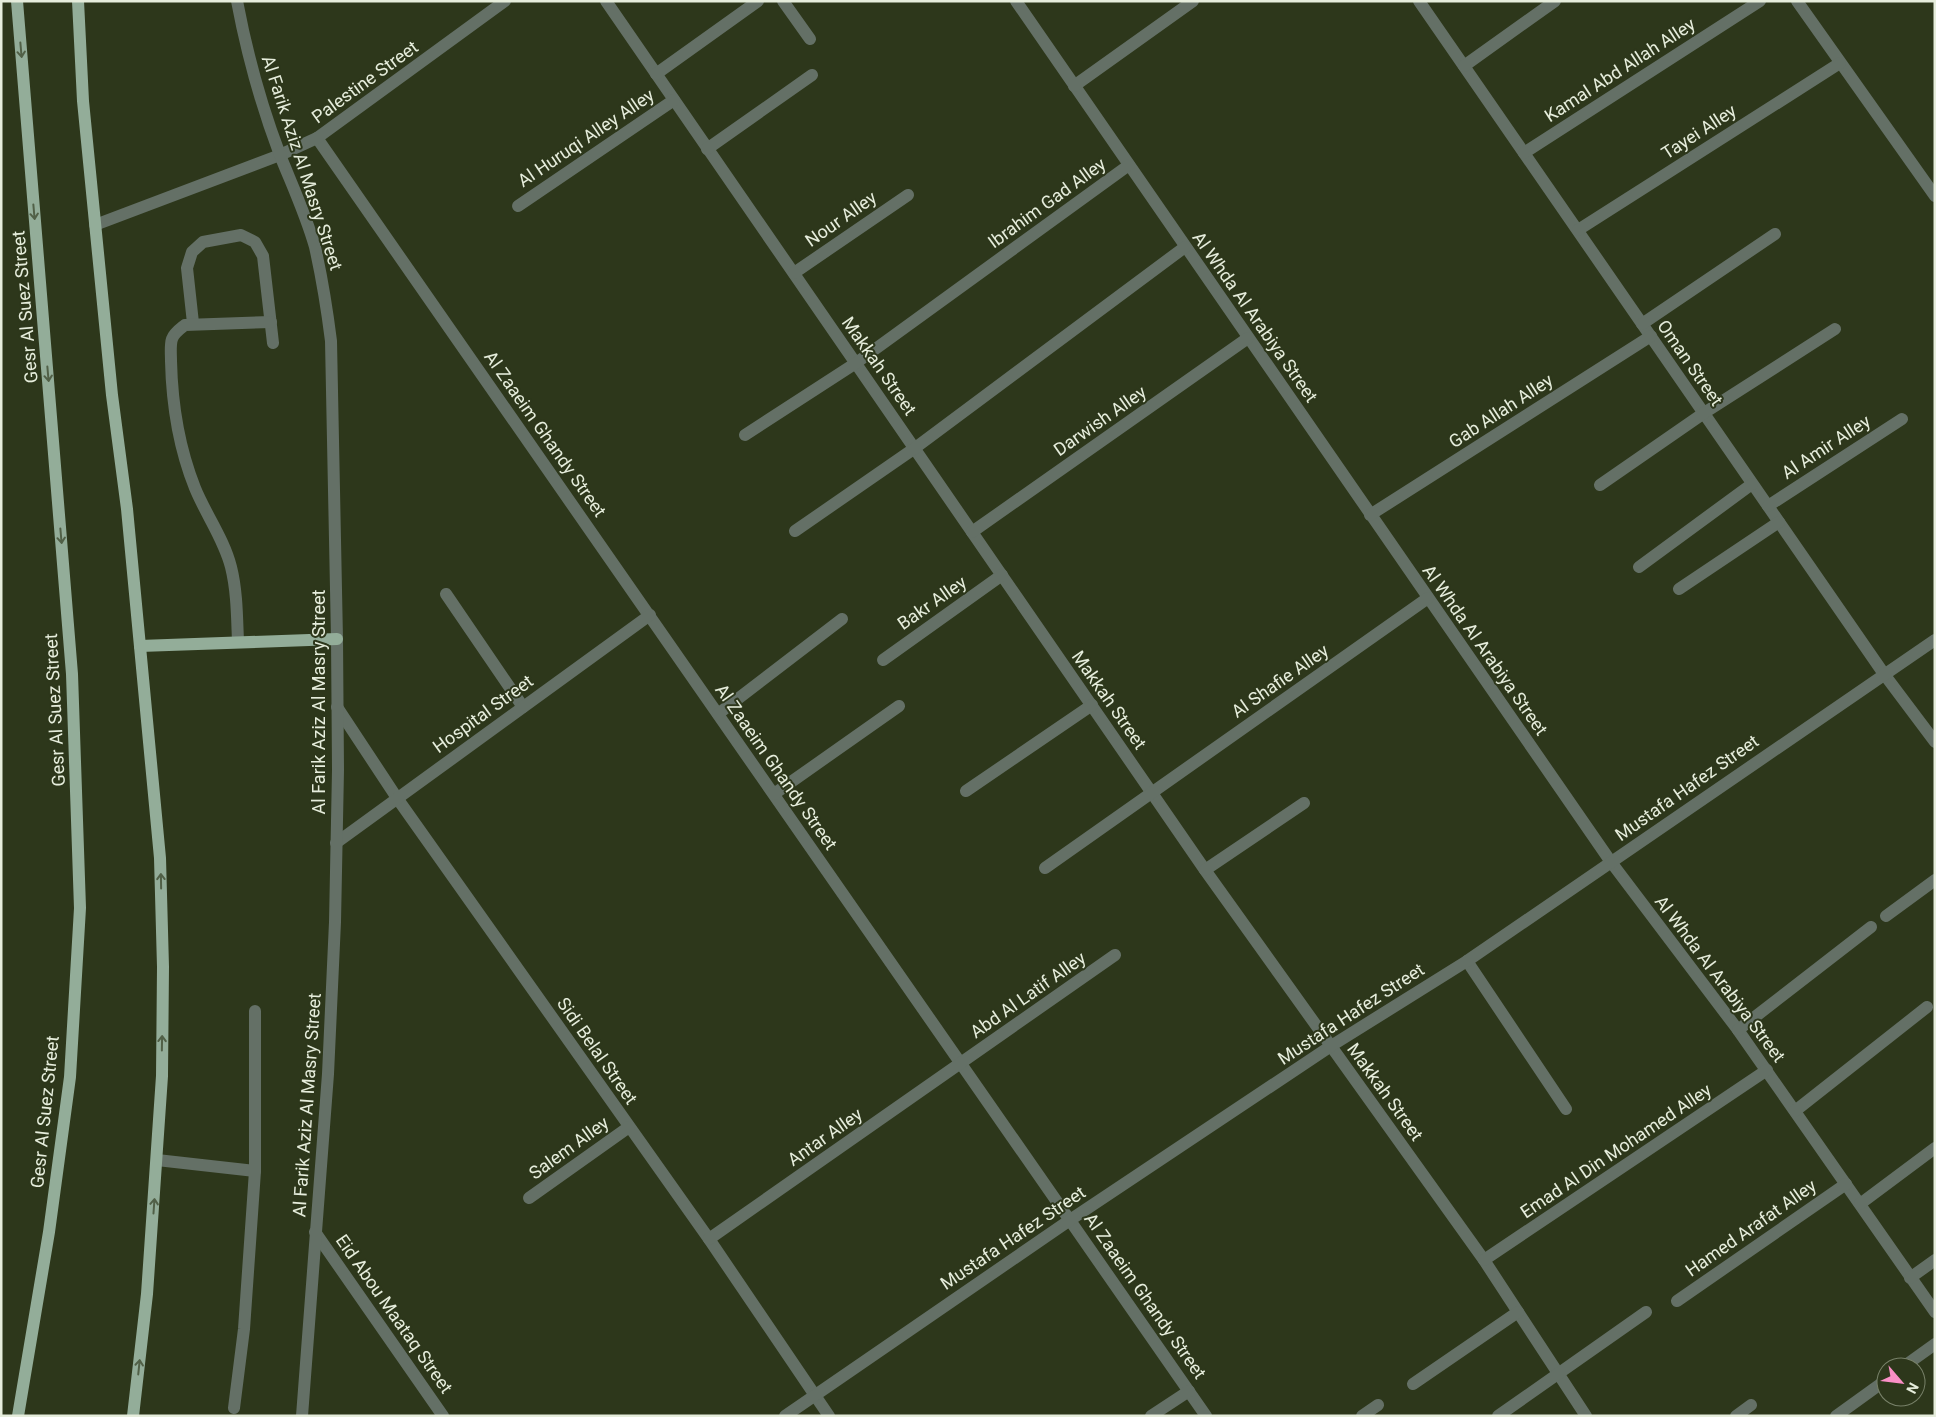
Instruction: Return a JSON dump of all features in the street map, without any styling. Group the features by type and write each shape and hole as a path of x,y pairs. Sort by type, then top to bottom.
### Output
{"main road":[{"name":"Gesr Al Suez Street","path":"17,1 72,674 80,908 70,1077 49,1232 18,1416"},
{"path":"78,1 83,101 112,394 127,509 160,858 163,967 162,1076 147,1294 134,1409 143,1416"},
{"path":"140,646 337,639"}],"street":[{"name":"Al Farik Aziz Al Masry Street","path":"236,1 246,49 261,103 299,200 314,246 325,293 331,341 337,639 335,922 328,1074 302,1416"},
{"name":"Palestine Street","path":"95,225 280,155 317,138 505,1"},
{"name":"Makkah Street","path":"606,1 1205,870 1484,1260 1586,1416"},
{"path":"656,74 758,1"},
{"path":"783,1 810,40"},
{"name":"Al Whda Al Arabiya Street","path":"1016,1 1611,862 1767,1070 1935,1312"},
{"path":"1074,86 1193,1"},
{"name":"Oman Street","path":"1419,1 1884,674 1935,742"},
{"path":"1464,66 1555,1"},
{"name":"Kamal Abd Allah Alley","path":"1524,153 1760,1"},
{"path":"1797,1 1840,63 1931,182 1935,196"},
{"name":"Tayei Alley","path":"1578,230 1840,63"},
{"path":"708,149 812,75"},
{"name":"Al Huruqi Alley Alley","path":"518,206 674,100"},
{"name":"Al Zaaeim Ghandy Street","path":"317,138 1206,1416"},
{"name":"Ibrahim Gad Alley","path":"745,435 856,363 1129,165"},
{"name":"Nour Alley","path":"794,273 908,195"},
{"path":"1642,324 1775,234"},
{"path":"194,324 187,268 192,252 203,242 241,235 255,242 263,256 273,343"},
{"path":"795,531 914,448 1185,247"},
{"path":"238,642 235,591 231,566 222,542 194,487 176,418 172,383 172,338 185,325 271,322"},
{"path":"1600,485 1704,413 1836,329"},
{"name":"Gab Allah Alley","path":"1370,515 1650,336"},
{"name":"Darwish Alley","path":"972,532 1248,338"},
{"name":"Al Amir Alley","path":"1768,506 1902,419"},
{"path":"1639,568 1752,484"},
{"path":"1679,589 1779,522"},
{"name":"Bakr Alley","path":"883,660 1002,575"},
{"path":"446,594 524,706"},
{"name":"Al Shafie Alley","path":"1045,868 1428,598"},
{"name":"Hospital Street","path":"336,843 650,615"},
{"path":"718,714 842,619"},
{"name":"Mustafa Hafez Street","path":"785,1416 1070,1220 1331,1046 1467,961 1935,640"},
{"path":"966,791 1092,705"},
{"path":"774,794 899,706"},
{"name":"Sidi Belal Street","path":"337,707 397,798 709,1240 829,1416"},
{"path":"1205,870 1304,803"},
{"path":"1886,916 1935,880"},
{"path":"1738,1030 1871,926"},
{"name":"Abd Al Latif Alley","path":"961,1063 1115,955"},
{"path":"1467,961 1566,1109"},
{"path":"1795,1111 1927,1007"},
{"path":"234,1408 245,1320 255,1171 255,1011"},
{"name":"Antar Alley","path":"709,1240 961,1063"},
{"name":"Emad Al Din Mohamed Alley","path":"1484,1260 1767,1070"},
{"name":"Salem Alley","path":"529,1198 629,1127"},
{"path":"1860,1204 1935,1148"},
{"path":"157,1160 255,1171"},
{"name":"Hamed Arafat Alley","path":"1677,1301 1846,1184"},
{"name":"Eid Abou Maataq Street","path":"316,1232 443,1416"},
{"path":"1910,1278 1935,1260"},
{"path":"1413,1384 1518,1312"},
{"path":"1498,1416 1558,1372 1646,1312"},
{"path":"1917,1357 1935,1344"},
{"path":"1836,1416 1876,1387"},
{"path":"1151,1416 1189,1391"},
{"path":"1362,1416 1378,1404"},
{"path":"1736,1416 1751,1405"}]}
